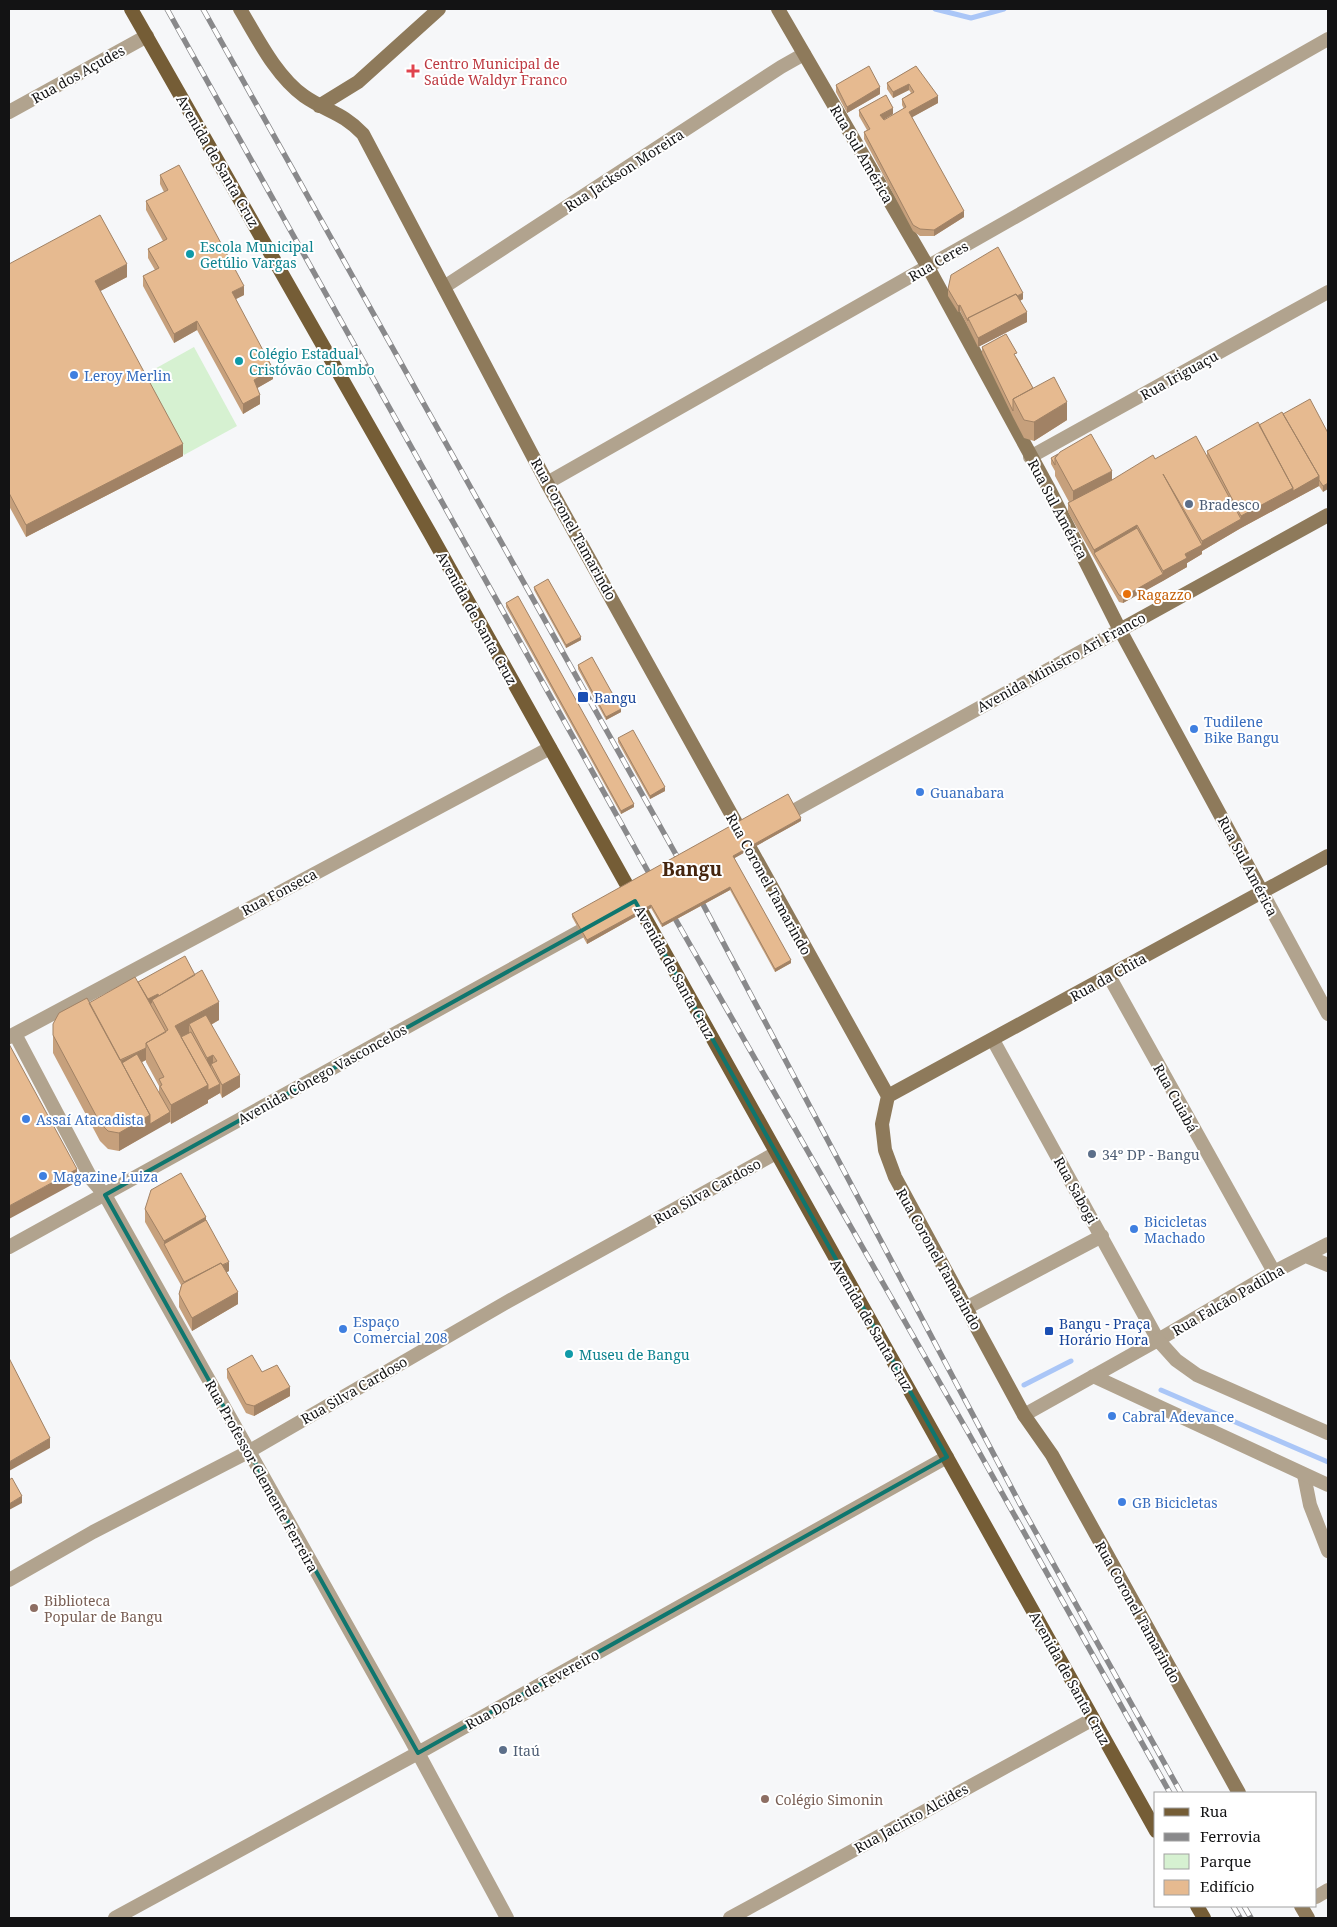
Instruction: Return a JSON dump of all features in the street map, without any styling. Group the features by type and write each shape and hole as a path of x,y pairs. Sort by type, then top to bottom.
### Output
{"main road":[{"name":"Avenida de Santa Cruz","path":"131,9 550,748 631,904 776,1153 1154,1828"},
{"name":"Rua Coronel Tamarindo","path":"240,9 263,48 288,82 304,96 320,106 344,116 363,134 547,483 888,1096 882,1124 885,1150 895,1177 1024,1415 1052,1455 1238,1792"},
{"path":"320,106 358,82 439,9"},
{"name":"Rua Sul América","path":"778,9 928,267 1120,630 1262,892"},
{"name":"Avenida Ministro Ari Franco","path":"1120,630 1328,516"},
{"name":"Rua da Chita","path":"888,1096 1328,856"},
{"path":"1198,1907 1204,1918"},
{"path":"1302,1907 1308,1918"}],"street":[{"name":"Rua dos Açudes","path":"9,112 147,36"},
{"name":"Rua Ceres","path":"547,483 1328,39"},
{"name":"Rua Jackson Moreira","path":"444,287 781,67 804,54"},
{"name":"Rua Iriguaçu","path":"1030,457 1328,292"},
{"name":"Avenida Ministro Ari Franco","path":"795,810 1120,630"},
{"name":"Rua Fonseca","path":"12,1036 550,748"},
{"name":"Rua Sul América","path":"1262,892 1328,1014"},
{"name":"Avenida Cônego Vasconcelos","path":"9,1247 610,915"},
{"name":"Rua Cuiabá","path":"1109,976 1274,1272"},
{"name":"Rua Professor Clemente Ferreira","path":"12,1036 92,1180 105,1195 418,1753 507,1918"},
{"name":"Rua Sabogi","path":"993,1040 1158,1340 1176,1360 1197,1375 1328,1433"},
{"name":"Rua Silva Cardoso","path":"9,1580 93,1532 248,1452 507,1302 776,1153"},
{"path":"966,1308 1102,1236"},
{"name":"Rua Falcão Padilha","path":"1024,1415 1274,1272 1328,1244"},
{"path":"1306,1256 1328,1265"},
{"path":"1093,1376 1328,1485"},
{"name":"Rua Doze de Fevereiro","path":"115,1918 418,1753 946,1457"},
{"path":"1304,1475 1310,1505 1328,1552"},
{"name":"Rua Jacinto Alcides","path":"730,1918 1093,1719"},
{"path":"1317,1896 1328,1890"}],"highlighted area":[{"path":"635,901 947,1457 418,1753 105,1195"}],"green space":[{"path":"194,347 237,426 184,455 142,376"}],"building":[{"path":"869,66 880,87 847,107 836,85"},
{"path":"916,66 938,96 909,112 964,211 934,230 920,229 913,225 864,132 870,129 859,110 886,95 893,108 880,115 884,120 906,107 902,99 914,92 909,84 893,92 887,83"},
{"path":"179,165 244,286 232,292 273,369 254,380 260,395 243,404 197,321 174,334 143,276 159,268 148,249 167,239 146,201 168,190 160,175"},
{"name":"Leroy Merlin","path":"100,215 127,264 95,281 183,444 26,525 9,493 9,264"},
{"path":"998,247 1023,293 1017,296 1016,294 968,318 968,321 960,305 958,306 948,289 951,275"},
{"path":"1016,294 1027,312 978,338 968,318"},
{"path":"1006,334 1017,353 1014,354 1033,388 1013,399 1013,411 982,347"},
{"path":"1054,377 1067,402 1034,422 1024,420 1013,399"},
{"path":"1310,399 1328,433 1328,483 1323,486 1283,414"},
{"path":"1282,412 1319,476 1293,491 1259,425"},
{"path":"1258,422 1293,488 1241,516 1207,451"},
{"path":"1091,434 1112,471 1073,491 1055,458 1060,452"},
{"path":"1196,436 1241,519 1202,541 1163,474 1202,545 1185,554 1187,558 1163,571 1137,525 1094,550 1068,503 1112,480 1153,455 1155,459"},
{"path":"1058,454 1055,458 1055,465 1051,458"},
{"path":"1137,528 1163,574 1123,597 1119,595 1094,553"},
{"path":"548,579 581,637 566,645 534,587"},
{"path":"518,596 634,804 621,811 506,603"},
{"path":"592,657 621,709 606,717 578,665"},
{"path":"633,730 665,787 650,796 618,738"},
{"path":"788,794 801,818 733,856 791,960 775,969 730,887 662,924 651,905 587,940 572,914"},
{"path":"185,956 195,975 159,996 158,994 148,999 138,982"},
{"path":"202,970 219,1002 175,1026 208,1085 171,1105 160,1086 162,1085 159,1079 164,1077 146,1043 168,1030 152,1000"},
{"path":"135,977 166,1032 146,1043 146,1048 120,1060 89,1003"},
{"path":"87,998 150,1115 119,1133 108,1131 100,1123 53,1035 53,1024 59,1013"},
{"path":"206,1015 240,1075 222,1085 211,1064 217,1061 213,1055 207,1058 189,1024"},
{"path":"191,1032 220,1084 208,1090 208,1085 181,1037"},
{"name":"Assaí Atacadista","path":"9,1044 77,1169 9,1206"},
{"path":"137,1054 170,1112 150,1124 150,1115 122,1063"},
{"path":"181,1173 206,1217 164,1241 145,1209 151,1190"},
{"path":"206,1220 229,1262 222,1265 221,1263 184,1282 164,1244"},
{"path":"221,1263 238,1292 192,1318 179,1294 182,1284"},
{"path":"252,1355 262,1372 277,1365 290,1387 254,1406 246,1404 227,1369"},
{"path":"9,1358 50,1438 9,1462"},
{"path":"12,1478 22,1496 9,1504 9,1480"}],"waterway":[{"path":"935,9 971,18 1004,9"},
{"path":"1024,1385 1071,1361"},
{"path":"1161,1390 1328,1462"}],"railway":[{"path":"167,9 655,884"},
{"path":"203,9 684,869"},
{"path":"697,893 1020,1504 1180,1792"},
{"path":"669,908 969,1434 1169,1792"},
{"path":"1234,1907 1240,1918"},
{"path":"1245,1907 1251,1918"}],"place":[{"name":"Centro Municipal de Saúde Waldyr Franco","path":"413,71"},
{"name":"Escola Municipal Getúlio Vargas","path":"190,254"},
{"name":"Colégio Estadual Cristóvão Colombo","path":"239,361"},
{"name":"Leroy Merlin","path":"74,375"},
{"name":"Bradesco","path":"1189,504"},
{"name":"Ragazzo","path":"1127,594"},
{"name":"Bangu","path":"583,697"},
{"name":"Tudilene Bike Bangu","path":"1194,729"},
{"name":"Guanabara","path":"920,792"},
{"name":"Assaí Atacadista","path":"26,1119"},
{"name":"34º DP - Bangu","path":"1092,1154"},
{"name":"Magazine Luiza","path":"43,1176"},
{"name":"Bicicletas Machado","path":"1134,1229"},
{"name":"Espaço Comercial 208","path":"343,1329"},
{"name":"Bangu - Praça Horário Hora","path":"1049,1331"},
{"name":"Museu de Bangu","path":"569,1354"},
{"name":"Cabral Adevance","path":"1112,1416"},
{"name":"GB Bicicletas","path":"1122,1502"},
{"name":"Biblioteca Popular de Bangu","path":"34,1608"},
{"name":"Itaú","path":"503,1750"},
{"name":"Colégio Simonin","path":"765,1799"}],"district":[{"name":"Bangu","path":"692,869"}]}
